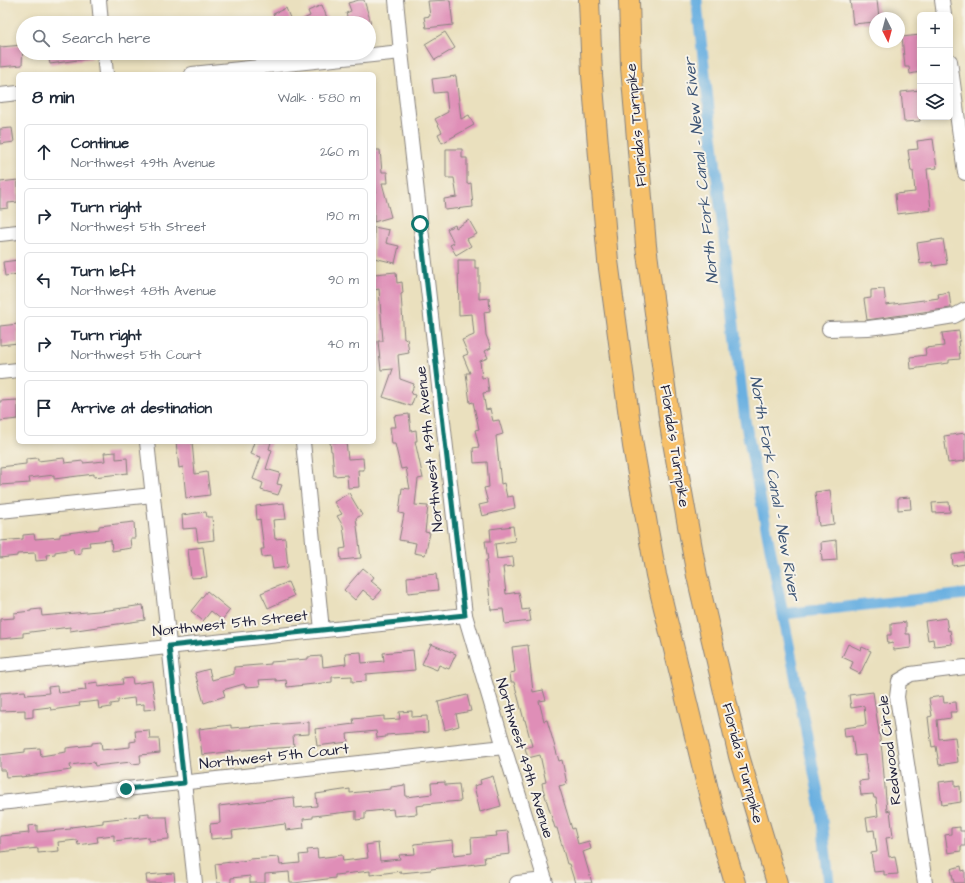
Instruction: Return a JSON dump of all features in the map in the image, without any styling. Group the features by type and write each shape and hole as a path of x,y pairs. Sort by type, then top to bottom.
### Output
{"highway":[{"path":"590,0 592,75 608,261 633,446 656,575 712,806 735,883"},
{"name":"Florida's Turnpike","path":"629,0 631,67 646,246 671,431 701,591 739,756 777,883"},
{"path":"765,842 788,872 792,883"}],"street":[{"path":"99,0 100,16"},
{"name":"Northwest 49th Avenue","path":"396,0 465,615 545,882"},
{"path":"942,0 944,12"},
{"path":"376,55 401,52"},
{"path":"105,60 106,72"},
{"path":"228,72 265,70 341,60"},
{"path":"953,83 965,173"},
{"path":"0,95 16,93"},
{"path":"0,234 16,232"},
{"path":"829,329 868,328 917,322 954,316 965,310"},
{"path":"0,372 16,370"},
{"path":"146,444 194,883"},
{"path":"303,444 322,630"},
{"path":"0,511 152,495"},
{"name":"Northwest 5th Street","path":"0,665 465,615"},
{"name":"Redwood Circle","path":"925,883 897,697 899,680 911,674 965,667"},
{"name":"Northwest 5th Court","path":"0,803 504,747"},
{"path":"517,883 545,882"}],"building":[{"path":"364,0 369,16 347,16 346,13 351,11 348,3"},
{"path":"450,0 453,25 426,28 424,17 430,16 428,1"},
{"path":"850,0 877,0 878,12 869,12 869,23 853,24"},
{"path":"322,5 326,16 310,16 308,11"},
{"path":"286,8 289,16 274,16 273,14"},
{"path":"445,32 455,48 435,60 425,44"},
{"path":"917,35 917,73 910,74 909,67 905,67 903,48 905,48 905,37"},
{"path":"16,46 16,60 22,60 22,65 0,67 0,47"},
{"path":"49,60 78,60 50,64"},
{"path":"456,76 461,119 469,115 474,125 442,143 438,134 442,132 435,119 448,112 446,92 434,93 432,79"},
{"path":"917,90 917,120 920,121 904,122 901,92"},
{"path":"12,128 14,142 0,144 0,129"},
{"path":"933,139 937,168 927,169 931,210 897,214 895,194 915,192 913,171 911,171 908,150 918,149 917,141"},
{"path":"446,149 462,149 462,158 467,158 467,184 471,183 473,207 445,210 444,199 457,197 454,178 446,178"},
{"path":"376,150 380,150 382,172 387,172 388,183 382,183 391,217 376,221"},
{"path":"16,180 16,202 8,203 8,208 0,209 0,182"},
{"path":"469,220 477,234 467,239 471,246 456,255 450,245 454,243 447,229 455,225 456,228"},
{"path":"376,227 389,230 386,243 399,246 395,263 376,258"},
{"path":"943,239 947,264 933,266 932,262 920,264 917,243"},
{"path":"16,260 16,274 5,276 3,262"},
{"path":"458,260 475,260 475,268 479,268 479,299 489,298 490,311 484,312 486,335 491,348 485,351 488,358 480,361 482,378 487,377 489,392 483,393 486,410 490,409 493,421 499,420 503,434 496,436 501,484 504,483 507,497 513,496 515,508 482,516 479,505 488,503 484,488 489,487 487,462 474,463 473,448 479,447 475,430 479,429 473,402 470,403 466,373 470,373 463,356 468,354 462,340 474,335 472,314 459,315"},
{"path":"396,272 397,283 402,282 403,293 401,294 404,339 407,338 409,353 398,355 400,379 414,384 411,394 415,395 411,406 383,397 393,369 381,370 378,341 383,341 379,289 376,290 376,274"},
{"path":"884,289 886,305 939,298 938,294 949,292 951,308 867,320 864,299 871,298 871,290"},
{"path":"16,324 16,343 0,345 0,326"},
{"path":"959,331 960,341 958,341 960,359 949,360 949,363 911,369 910,357 926,355 925,348 944,346 942,333"},
{"path":"16,400 16,419 0,421 0,401"},
{"path":"409,414 411,431 416,430 417,441 415,441 423,478 418,479 415,505 428,506 425,532 430,533 425,555 414,553 416,543 399,540 404,514 399,513 402,488 410,489 406,468 401,469 395,444 392,444 390,427 396,427 394,416"},
{"path":"965,433 965,461 948,463 944,436"},
{"path":"176,444 192,444 195,474 207,472 210,495 186,498 183,467 179,468"},
{"path":"253,444 270,444 269,449 272,450 266,469 280,473 277,484 282,485 278,495 261,490 263,483 253,479 261,457 250,454"},
{"path":"330,444 346,444 348,459 363,458 364,470 358,470 359,487 348,488 347,475 334,476"},
{"path":"116,452 116,459 127,458 128,473 94,477 94,474 54,479 54,475 29,478 30,483 0,485 0,467 26,464 26,459 38,458 38,461 64,458 65,463 83,461 83,463 105,461 104,453"},
{"path":"830,490 834,524 819,526 815,492"},
{"path":"349,493 362,515 356,518 361,558 341,560 340,549 346,548 343,526 337,516 342,514 334,502"},
{"path":"910,497 911,509 898,510 898,498"},
{"path":"949,502 950,512 933,513 932,503"},
{"path":"284,503 286,519 273,520 275,539 285,538 288,567 273,569 271,556 262,557 261,549 264,549 260,519 257,520 256,506"},
{"path":"206,512 207,517 212,517 214,540 198,542 196,528 183,529 182,515"},
{"path":"134,522 135,538 130,538 131,548 112,551 111,540 89,542 90,546 81,547 81,553 74,554 73,549 55,552 55,554 46,555 47,560 36,561 35,553 17,554 17,556 0,558 0,541 23,539 23,535 34,534 35,539 60,537 60,534 99,529 99,526"},
{"path":"513,526 515,541 495,544 497,559 513,557 514,566 503,567 506,594 519,592 522,610 529,609 531,621 505,624 503,609 491,610 486,560 488,560 485,541 491,541 490,529"},
{"path":"836,540 837,560 822,561 821,542"},
{"path":"203,547 207,577 191,578 188,549"},
{"path":"965,553 965,564 953,566 952,555"},
{"path":"363,568 374,577 371,581 382,590 374,599 363,590 355,600 344,590"},
{"path":"436,574 438,590 408,593 407,577"},
{"path":"288,582 294,596 268,608 261,593"},
{"path":"207,591 230,610 222,620 211,611 203,621 191,611"},
{"path":"143,605 145,620 70,631 70,627 23,633 23,637 0,639 0,619 14,618 14,613 41,609 42,616 109,610"},
{"path":"946,618 952,644 934,646 933,639 928,640 925,621"},
{"path":"906,622 906,634 910,634 911,648 894,650 893,643 888,644 887,635 891,635 891,624"},
{"path":"431,644 456,654 449,669 439,665 437,670 422,664"},
{"path":"848,644 861,650 862,647 871,651 860,674 850,669 853,662 842,657"},
{"path":"528,645 533,692 543,690 546,700 539,701 544,721 547,720 559,761 562,760 567,784 559,786 572,829 574,828 578,844 589,841 591,849 583,852 592,883 575,883 569,864 567,864 557,828 555,828 543,789 542,783 546,782 540,755 528,758 525,748 532,746 514,682 511,682 510,673 515,672 512,647"},
{"path":"413,650 415,670 366,674 366,681 352,682 352,676 332,677 332,682 287,687 286,680 259,680 260,686 245,687 244,684 223,690 225,696 204,703 195,673 209,669 212,680 234,674 234,667 271,664 271,662 308,659 308,657 322,656 323,667 346,664 345,653 361,652 362,663 384,661 383,653"},
{"path":"132,678 133,684 152,681 156,709 144,710 144,704 135,705 134,698 118,700 118,703 111,704 111,707 99,709 98,701 79,703 80,706 51,710 50,707 33,709 33,717 25,718 25,710 0,711 0,693 25,691 26,695 49,693 48,687 57,686 58,693 86,690 85,684 98,682 98,687 123,684 122,679"},
{"path":"873,692 882,752 887,811 890,810 893,837 886,838 889,857 895,856 898,874 884,875 884,871 874,872 871,853 877,852 874,830 868,831 866,818 878,816 876,798 874,798 873,794 861,795 859,781 868,780 865,755 855,756 852,736 845,737 844,728 866,725 864,706 851,708 849,695"},
{"path":"467,695 471,711 456,714 459,726 445,730 438,702"},
{"path":"943,696 944,703 956,702 957,712 950,712 951,718 937,720 939,739 955,737 958,762 939,765 936,746 932,747 930,734 928,717 932,716 929,698"},
{"path":"412,711 412,717 427,716 428,732 386,735 386,737 377,738 376,731 347,734 348,742 317,746 315,729 354,724 353,719 384,716 384,720 400,719 399,712"},
{"path":"309,722 309,734 293,735 294,747 243,750 202,755 199,729 231,725 231,728"},
{"path":"149,730 150,739 159,739 160,753 140,755 141,763 132,764 131,762 95,766 94,762 70,765 71,770 21,777 6,777 5,770 0,770 0,755 25,752 25,749 40,748 41,756 66,752 66,748 92,745 92,743 101,742 102,750 130,747 130,742 136,741 135,731"},
{"path":"493,776 501,806 480,812 474,786 481,784 480,780"},
{"path":"955,780 955,787 960,786 961,802 942,805 939,782"},
{"path":"445,782 445,785 459,784 461,801 416,806 417,814 394,816 393,809 365,812 365,819 356,820 356,811 313,816 313,818 303,819 304,828 286,830 285,824 232,831 233,837 211,839 210,824 220,823 219,806 294,797 295,808 317,806 316,794 350,789 350,793 391,789 391,787 405,785 406,797 432,794 431,783"},
{"path":"149,813 149,817 167,817 169,839 149,841 149,837 114,841 114,835 97,837 98,842 78,845 77,840 58,842 59,851 38,853 38,848 0,852 0,836 29,833 28,826 37,825 37,832 71,829 71,827 103,823 103,820 140,816 139,814"},
{"path":"960,827 960,831 965,831 965,846 961,846 961,851 948,853 945,835 951,834 951,828"},
{"path":"508,831 510,854 484,857 485,863 401,873 401,871 370,875 370,871 335,875 335,878 294,883 290,883 289,872 265,874 265,883 250,883 250,876 231,878 231,883 217,883 215,864 249,859 279,857 280,865 300,863 299,855 308,854 307,850 317,849 318,858 342,855 343,861 368,858 366,845 378,843 380,861 400,859 399,855 415,854 414,844 453,840 454,855 472,853 471,838 497,836 496,832"},
{"path":"961,866 962,871 965,870 965,883 954,883 951,869"},
{"path":"174,873 175,883 147,883 146,875"}],"waterway":[{"name":"North Fork Canal - New River","path":"697,0 745,420 820,803 829,883"},
{"path":"783,614 965,594"}],"route":[{"path":"126,789 184,783 169,646 465,615 420,224"}]}
